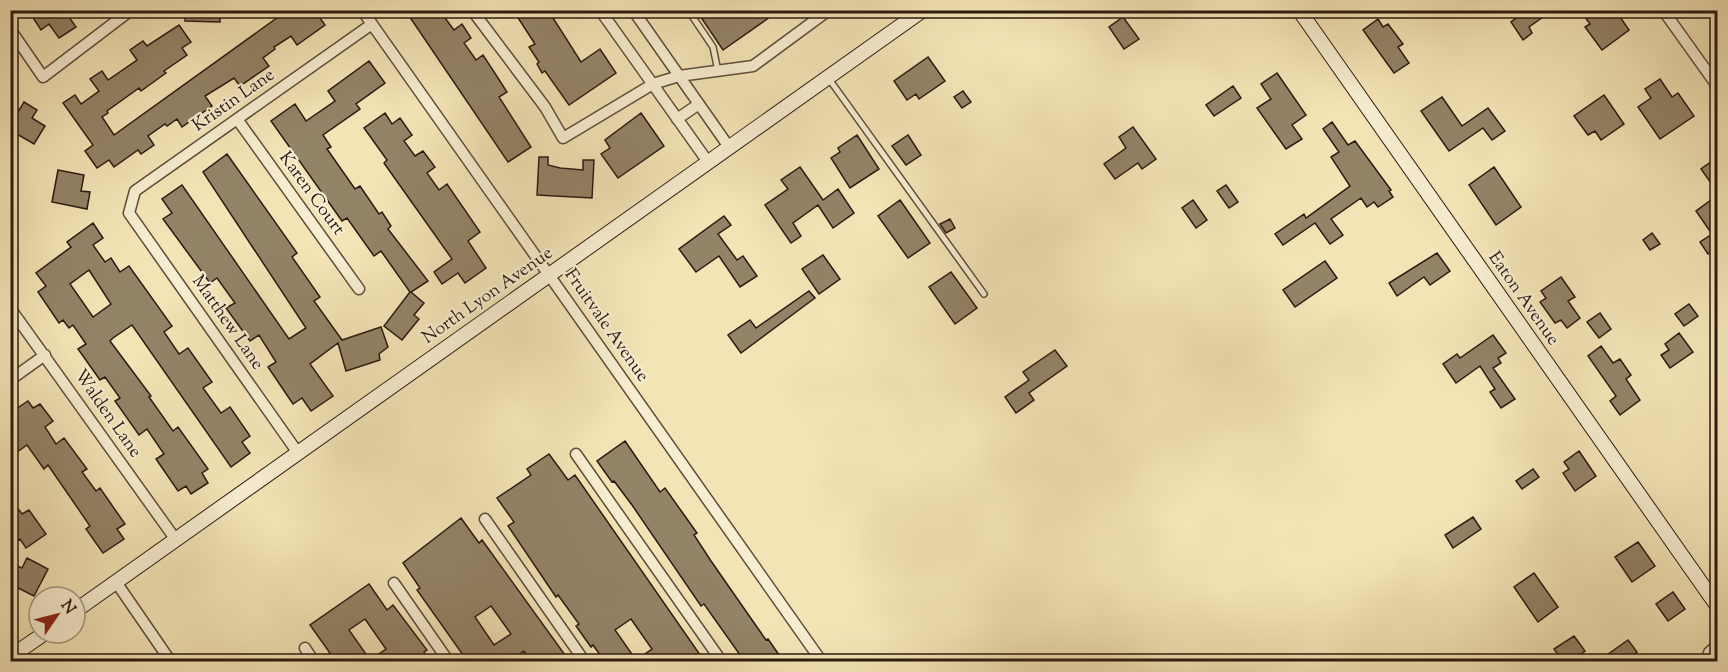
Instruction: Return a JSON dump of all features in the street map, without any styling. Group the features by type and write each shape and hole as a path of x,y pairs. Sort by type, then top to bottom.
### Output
{"street":[{"path":"10,29 43,77 131,10"},
{"name":"Fruitvale Avenue","path":"362,10 822,662"},
{"path":"472,10 545,107 563,138 653,84 679,76 753,66 829,10"},
{"path":"600,10 708,162"},
{"path":"633,10 729,147"},
{"name":"North Lyon Avenue","path":"87,603 923,10"},
{"name":"Eaton Avenue","path":"1299,10 1718,607"},
{"path":"1663,10 1718,87"},
{"name":"Kristin Lane","path":"129,213 135,190 372,24"},
{"path":"677,119 699,104"},
{"name":"Karen Court","path":"237,119 359,289"},
{"name":"Matthew Lane","path":"129,213 298,453"},
{"name":"Walden Lane","path":"10,308 176,540"},
{"path":"10,380 45,355"},
{"path":"576,454 722,662"},
{"path":"485,519 585,662"},
{"path":"116,582 171,662"},
{"path":"394,583 449,662"},
{"path":"10,657 28,645"},
{"path":"305,648 314,662"}],"lane":[{"path":"688,10 713,47 718,71"},
{"path":"828,78 984,294"},
{"path":"1704,662 1707,651 1718,641"}],"building":[{"path":"28,10 64,10 76,27 59,38 49,24 41,30"},
{"path":"185,10 220,10 220,22 185,21"},
{"path":"288,10 330,10 320,18 325,25 297,45 291,36 274,47 275,49 263,58 269,66 240,86 234,78 205,96 212,106 182,127 177,119 167,126 165,124 148,136 154,145 141,154 138,150 114,167 109,160 97,168 85,151 93,145 63,103 75,95 81,104 99,91 90,79 102,71 108,80 137,60 130,50 143,41 147,46 179,25 191,42 182,48 187,55 164,71 166,73 141,91 139,88 102,117 114,135"},
{"path":"405,10 439,10 454,30 462,24 471,38 464,43 476,60 483,55 498,78 507,92 499,97 531,147 508,162"},
{"path":"513,10 548,10 581,62 600,49 616,73 569,105 545,71 542,73 537,64 539,62 529,47 535,44"},
{"path":"696,10 780,10 723,50"},
{"path":"1527,10 1553,10 1529,27 1532,33 1523,40 1511,22"},
{"path":"1580,10 1606,10 1611,18 1618,14 1629,30 1602,50 1585,27 1590,24"},
{"path":"1123,17 1139,39 1124,49 1109,27"},
{"path":"1378,19 1383,27 1388,24 1403,44 1398,47 1409,63 1394,73 1363,30"},
{"path":"928,57 945,81 919,99 916,94 907,100 894,81"},
{"path":"369,61 385,83 356,104 360,109 323,135 331,147 327,149 355,189 360,186 379,214 382,212 391,226 388,229 428,281 411,292 424,303 414,315 419,319 402,340 384,326 410,292 381,251 374,256 347,218 342,221 271,121 295,104 306,121 335,101 328,91"},
{"path":"1277,73 1306,115 1292,125 1302,139 1286,149 1257,108 1271,99 1261,84"},
{"path":"1660,79 1672,97 1678,93 1694,116 1660,139 1638,107 1651,98 1645,89"},
{"path":"1233,86 1241,98 1214,116 1206,105"},
{"path":"963,91 971,102 962,108 954,97"},
{"path":"1604,95 1624,124 1601,140 1595,131 1588,135 1574,116"},
{"path":"1442,97 1462,126 1488,108 1505,131 1492,140 1483,128 1449,151 1421,111"},
{"path":"24,102 37,110 32,118 45,126 34,144 10,130 10,125"},
{"path":"385,113 392,124 400,118 412,135 404,141 415,156 423,151 435,167 427,173 439,190 447,184 480,232 468,241 486,268 465,283 458,273 442,284 434,272 452,259 384,163 387,160 364,128"},
{"path":"641,113 664,146 618,178 601,154 610,148 605,140"},
{"path":"1332,122 1348,145 1355,141 1391,190 1389,191 1393,197 1378,207 1374,202 1367,207 1361,198 1331,219 1343,235 1330,244 1315,223 1283,245 1275,234 1304,214 1306,218 1350,186 1331,157 1339,152 1323,129"},
{"path":"1133,127 1156,159 1142,169 1138,163 1115,179 1104,164 1126,148 1119,137"},
{"path":"857,135 879,169 850,188 831,158 840,152 838,148"},
{"path":"908,135 921,155 906,165 892,146"},
{"path":"227,154 297,253 292,257 320,297 314,301 342,340 381,327 388,347 379,354 380,360 346,371 338,343 310,364 333,396 311,411 302,398 293,404 268,367 276,362 259,335 250,341 226,308 235,303 217,278 210,283 163,219 172,213 162,199 182,185 289,339 306,328 203,172"},
{"path":"539,157 548,157 548,165 583,170 583,160 594,160 592,198 537,195"},
{"path":"1718,157 1718,193 1701,169"},
{"path":"800,167 823,200 838,189 854,213 833,228 818,205 793,223 801,236 791,243 765,205 788,189 781,180"},
{"path":"1494,167 1521,207 1496,225 1469,185"},
{"path":"58,170 84,175 81,191 90,192 87,209 52,202"},
{"path":"1226,185 1238,202 1229,208 1217,191"},
{"path":"1718,195 1718,247 1708,254 1700,242 1712,234 1696,211"},
{"path":"900,200 930,243 908,258 878,216"},
{"path":"1193,200 1207,220 1196,228 1182,208"},
{"path":"724,216 731,225 718,234 737,260 743,256 757,276 740,287 719,256 696,272 679,249"},
{"path":"950,219 955,228 946,233 940,224"},
{"path":"93,223 103,238 93,245 105,262 111,258 120,272 129,266 172,326 164,332 179,354 188,348 212,382 203,388 221,413 230,407 250,436 242,442 250,453 231,467 132,325 113,338 110,341 151,396 149,397 173,431 178,427 208,469 202,473 208,483 191,494 186,486 178,491 156,459 164,454 147,429 139,435 115,401 120,398 105,377 100,380 78,349 86,344 73,325 69,328 63,320 59,323 38,292 46,286 36,273 71,247 67,242","holes":["89,270 111,304 93,317 70,284"]},
{"path":"1652,233 1660,244 1650,250 1643,240"},
{"path":"1437,253 1450,271 1430,285 1424,277 1397,296 1389,283"},
{"path":"823,255 840,279 819,294 802,269"},
{"path":"1325,261 1337,278 1295,307 1283,290"},
{"path":"951,272 977,308 955,324 929,287"},
{"path":"1561,277 1575,297 1568,301 1580,318 1567,328 1561,320 1555,323 1540,302 1546,298 1541,291"},
{"path":"809,291 815,298 741,353 728,335 750,320 756,328"},
{"path":"1689,304 1698,316 1684,326 1675,314"},
{"path":"1600,313 1611,329 1599,338 1587,322"},
{"path":"1679,333 1693,352 1670,368 1661,355 1669,350 1665,344"},
{"path":"1493,335 1506,353 1498,358 1501,363 1493,368 1515,399 1501,408 1490,392 1495,389 1480,366 1456,383 1443,364 1457,354 1460,358"},
{"path":"1601,346 1613,363 1620,359 1631,375 1626,379 1640,400 1620,415 1610,401 1616,396 1588,356"},
{"path":"1055,350 1067,366 1029,393 1034,400 1016,413 1005,397 1029,380 1023,372"},
{"path":"28,401 33,408 40,404 53,421 45,427 56,444 64,438 87,469 82,472 96,491 100,488 125,524 117,529 124,539 103,553 86,529 90,526 48,465 44,469 27,445 10,457 10,413"},
{"path":"625,441 660,492 665,488 697,533 694,535 711,561 784,662 745,662 704,604 701,606 632,505 597,461"},
{"path":"1579,451 1596,476 1575,491 1563,473 1569,469 1564,462"},
{"path":"549,454 568,480 575,475 705,662 605,662 593,645 591,647 576,626 579,624 558,595 556,597 508,526 514,522 497,498 531,475 527,469","holes":["631,619 652,649 636,660 615,630"]},
{"path":"1533,469 1539,477 1522,489 1516,481"},
{"path":"10,498 22,514 29,510 46,534 26,548 20,539 15,543 10,537"},
{"path":"1473,517 1481,529 1453,548 1445,535"},
{"path":"461,518 479,543 482,540 570,662 531,662 524,651 508,662 468,662 417,590 420,588 403,563","holes":["491,606 511,634 494,645 475,617"]},
{"path":"1638,542 1655,566 1632,582 1615,557"},
{"path":"27,558 48,569 40,585 27,585 27,592 10,584 10,574 15,565 22,568"},
{"path":"1534,573 1558,607 1538,622 1514,587"},
{"path":"369,584 387,610 393,605 427,650 424,652 431,662 331,662 327,655 330,653 310,625","holes":["365,619 386,649 370,660 349,630"]},
{"path":"1673,592 1685,609 1668,621 1656,604"},
{"path":"1574,636 1585,651 1570,662 1563,662 1554,649"},
{"path":"1628,640 1637,652 1624,662 1611,662 1607,655"}]}
